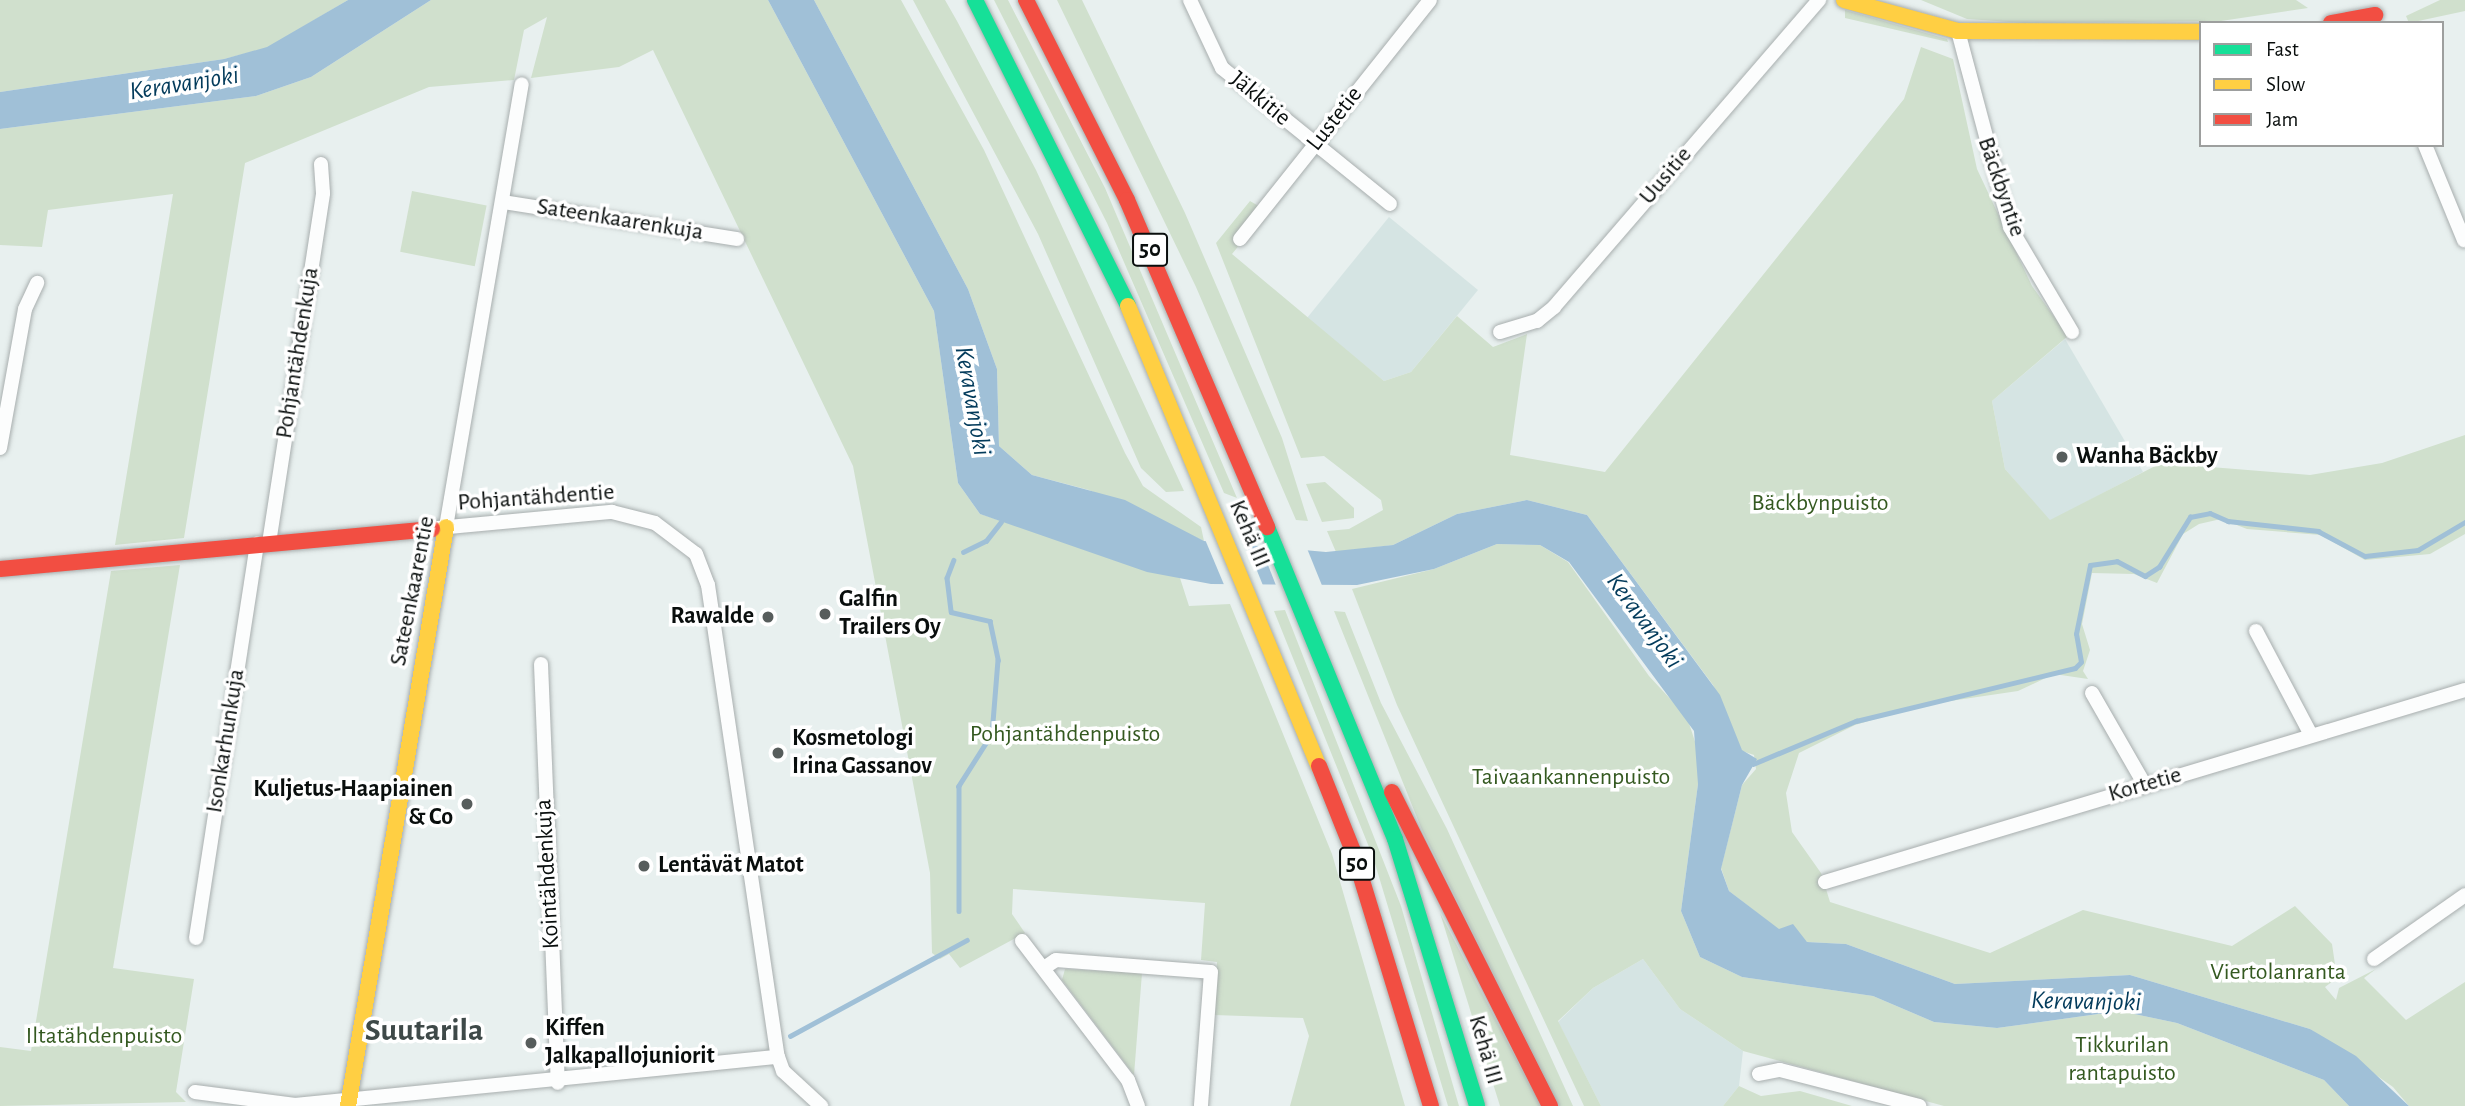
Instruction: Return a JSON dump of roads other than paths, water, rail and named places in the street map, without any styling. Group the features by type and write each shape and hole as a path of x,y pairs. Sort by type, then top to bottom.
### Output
{"main road":[{"path":"964,0 1007,58"},
{"name":"Kehä III","path":"975,0 1007,58 1141,333 1264,629 1353,852 1431,1106"},
{"path":"1844,0 1958,31 2199,32"},
{"name":"Kehä III","path":"1029,3 1128,200 1257,496 1336,689 1395,838 1477,1106"},
{"path":"2354,21 2377,19"},
{"name":"Pohjantähdentie","path":"0,569 439,528"},
{"name":"Sateenkaarentie","path":"348,1104 439,528"},
{"path":"1336,689 1550,1106"}],"street":[{"name":"Jäkkitie","path":"1190,0 1222,68 1390,204"},
{"name":"Lustetie","path":"1240,239 1430,0"},
{"name":"Uusitie","path":"1500,332 1537,321 1554,307 1819,0"},
{"name":"Bäckbyntie","path":"1958,31 2010,227 2072,332"},
{"name":"Sateenkaarentie","path":"439,528 503,202 522,84"},
{"path":"2426,147 2463,240"},
{"name":"Pohjantähdenkuja","path":"263,543 323,193 321,164"},
{"name":"Sateenkaarenkuja","path":"503,202 737,239"},
{"path":"0,448 25,309 37,283"},
{"name":"Pohjantähdentie","path":"439,528 612,512 655,523 696,554 709,585 778,1057 783,1071 821,1106"},
{"name":"Isonkarhunkuja","path":"196,937 263,543"},
{"path":"2256,631 2311,735"},
{"name":"Kointähdenkuja","path":"541,664 558,1083"},
{"name":"Kortetie","path":"1825,882 2465,691"},
{"path":"2092,693 2145,785"},
{"path":"2374,959 2465,895"},
{"path":"1022,941 1128,1080 1138,1106"},
{"path":"1044,968 1056,960 1211,972 1201,1106"},
{"path":"195,1092 295,1105 348,1104 778,1057"},
{"path":"1759,1074 1780,1070 1919,1106"}],"water":[{"name":"Keravanjoki","path":"348,0 431,0 311,77 256,96 0,129 0,92 224,59 267,47"},
{"name":"Keravanjoki","path":"768,0 814,0 968,289 997,369 999,446 1032,475 1125,500 1204,541 1326,552 1393,545 1457,514 1527,500 1587,515 1720,695 1742,750 1757,759 1742,785 1721,869 1729,891 1779,929 1793,924 1807,942 1846,944 1955,984 2130,975 2310,1029 2356,1056 2409,1106 2349,1106 2324,1080 2177,1023 2120,1011 1997,1028 1934,1022 1873,996 1742,977 1700,957 1681,911 1698,784 1694,731 1569,562 1540,545 1497,544 1434,569 1357,585 1211,584 1147,572 980,514 958,483 934,311"}],"waterway":[{"path":"1753,764 1856,721 2075,668 2081,662 2076,634 2090,565 2117,561 2145,576 2159,567 2190,517 2210,513 2228,521 2318,531 2365,556 2418,550 2465,522"},
{"path":"963,552 986,541 1001,522"},
{"path":"954,560 947,578 951,612 990,621 998,660 992,734 959,786 959,911"},
{"path":"790,1036 967,940"}],"place":[{"name":"Wanha Bäckby","path":"2062,457"},
{"name":"Galfin Trailers Oy","path":"825,614"},
{"name":"Rawalde","path":"768,617"},
{"name":"Kosmetologi Irina Gassanov","path":"778,753"},
{"name":"Kuljetus-Haapiainen & Co","path":"467,804"},
{"name":"Lentävät Matot","path":"644,866"},
{"name":"Kiffen Jalkapallojuniorit","path":"531,1043"}],"district":[{"name":"Suutarila","path":"424,1030"}],"park label":[{"name":"Bäckbynpuisto","path":"1820,504"},
{"name":"Pohjantähdenpuisto","path":"1065,735"},
{"name":"Taivaankannenpuisto","path":"1571,778"},
{"name":"Viertolanranta","path":"2278,973"},
{"name":"Iltatähdenpuisto","path":"104,1037"},
{"name":"Tikkurilan rantapuisto","path":"2122,1060"}]}
